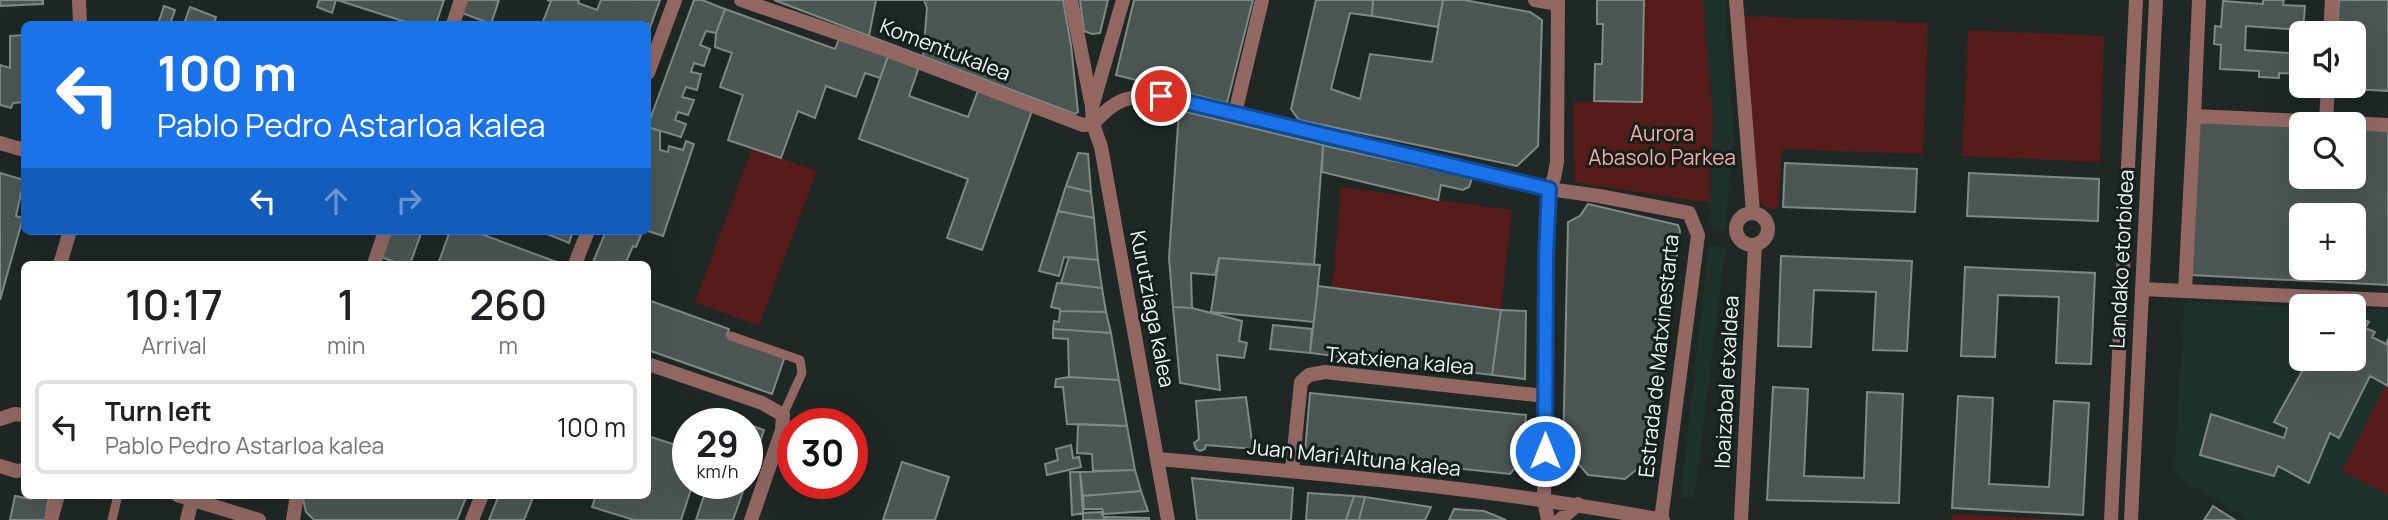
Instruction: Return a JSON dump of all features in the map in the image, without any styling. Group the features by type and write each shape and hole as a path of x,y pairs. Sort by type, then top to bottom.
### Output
{"street":[{"path":"79,0 80,21"},
{"path":"454,21 461,0"},
{"path":"651,65 675,0"},
{"name":"Komentukalea","path":"741,0 884,49 1083,125 1093,124"},
{"path":"1071,0 1092,107"},
{"path":"1092,107 1123,0"},
{"path":"1235,113 1262,0"},
{"path":"1535,0 1558,2 1557,162 1549,189 1545,396 1544,500 1548,520"},
{"path":"1736,0 1753,212"},
{"name":"Landako etorbidea","path":"2111,520 2136,0"},
{"name":"Landako etorbidea","path":"2131,520 2156,0"},
{"path":"2185,291 2199,0"},
{"path":"2331,21 2332,0"},
{"path":"1093,124 1108,107 1126,98 1161,96 1549,189"},
{"name":"Kurutziaga kalea","path":"1092,107 1168,520"},
{"path":"2194,116 2289,120"},
{"path":"2366,124 2388,125"},
{"path":"0,144 21,149"},
{"name":"Estrada de Matxinestarta","path":"1549,189 1689,213 1698,235 1662,520"},
{"path":"1753,212 1767,220 1769,229 1766,238 1755,245 1741,241 1736,227 1740,217 1753,212"},
{"path":"61,261 69,235"},
{"path":"375,261 384,235"},
{"path":"576,261 586,235"},
{"name":"Ibaizabal etxaldea","path":"1741,520 1755,245"},
{"path":"2142,289 2388,300"},
{"path":"651,365 762,403 777,412"},
{"name":"Txatxiena kalea","path":"1292,470 1301,382 1309,375 1325,372 1545,396"},
{"path":"0,419 21,413"},
{"path":"751,520 777,445"},
{"name":"Juan Mari Altuna kalea","path":"1158,459 1292,470 1578,504 1662,520"},
{"path":"0,466 21,470"},
{"path":"1511,496 1545,479"},
{"path":"51,520 57,499"},
{"path":"189,499 259,520"},
{"path":"293,520 296,499"},
{"path":"472,520 480,499"},
{"path":"187,520 192,500"},
{"path":"1560,520 1578,504"}],"lane":[{"path":"731,336 800,360 802,373 786,408"},
{"path":"112,520 117,499"}],"shaded area":[{"path":"1703,0 1725,0 1734,139 1725,230 1711,226 1709,203 1713,121"},
{"path":"1709,244 1726,247 1694,500 1680,498"},
{"path":"2184,302 2289,306 2289,371 2366,371 2366,309 2388,310 2388,520 2249,520 2174,475"}],"green space":[{"name":"Aurora Abasolo Parkea","path":"1644,0 1703,0 1713,121 1709,203 1574,182 1573,102 1642,102"},
{"path":"1744,16 1928,23 1923,154 1782,149 1778,207 1771,210 1758,202"},
{"path":"1968,30 2104,36 2100,162 1962,156"},
{"path":"752,148 817,171 759,326 695,302"},
{"path":"1341,187 1512,210 1501,310 1332,288"},
{"path":"2386,385 2388,386 2388,495 2342,471"},
{"path":"1952,514 2065,520 1951,520"}],"building":[{"path":"0,0 43,0 43,4 0,6"},
{"path":"319,0 336,0 332,13 317,7"},
{"path":"337,0 444,0 437,21 403,21"},
{"path":"467,0 499,0 492,21 483,21 462,13"},
{"path":"547,0 579,0 578,3 597,10 601,0 660,0 651,25 651,21 543,21 551,1"},
{"path":"694,0 702,0 725,9 716,33 706,31 700,45 710,49 704,66 694,63 691,72 701,74 697,90 686,87 682,97 694,100 688,115 678,112 675,120 686,124 681,137 651,128 651,117"},
{"path":"774,0 1063,0 1078,112 1075,114"},
{"path":"876,0 924,0 927,8 923,57 869,36"},
{"path":"1080,0 1108,0 1100,33 1084,31"},
{"path":"1134,0 1253,0 1227,103 1116,75"},
{"path":"1316,0 1373,0 1372,16 1350,13 1331,89 1360,99 1370,54 1432,62 1443,0 1464,0 1530,12 1542,20 1538,146 1517,166 1299,120 1291,109"},
{"path":"1373,0 1443,0 1438,27 1372,16"},
{"path":"1597,0 1644,0 1642,102 1594,101 1595,64 1602,64 1603,24 1597,24"},
{"path":"2263,0 2284,0 2283,5 2305,6 2304,21 2289,21 2289,29 2246,26 2245,50 2289,53 2289,74 2279,73 2279,78 2259,77 2259,71 2220,69 2221,45 2214,44 2215,26 2221,27 2223,1 2263,4"},
{"path":"2339,0 2388,0 2388,91 2366,90 2366,21 2338,21"},
{"path":"164,6 175,10 171,21 159,21"},
{"path":"190,7 216,17 215,21 185,21"},
{"path":"725,9 835,49 839,39 888,56 880,78 865,73 856,97 826,86 815,118 798,111 781,158 728,140 743,95 720,87 732,53 715,47 716,33"},
{"path":"21,35 21,102 13,103 11,108 0,105 0,65 10,68 10,36"},
{"path":"888,56 919,67 909,96 968,117 979,88 1033,108 982,250 947,238 968,179 859,139"},
{"path":"1179,110 1323,145 1314,265 1219,258 1215,275 1191,273 1192,308 1173,307 1169,258"},
{"path":"2198,121 2289,125 2289,189 2366,189 2366,129 2388,130 2388,285 2290,280 2366,280 2366,203 2289,203 2289,280 2191,275"},
{"path":"651,128 660,131 660,150 668,152 669,146 683,150 686,141 694,144 663,236 651,232"},
{"path":"1323,145 1472,178 1469,187 1463,190 1441,185 1438,200 1322,172"},
{"path":"1078,153 1088,154 1091,192 1066,186"},
{"path":"1785,163 1917,169 1915,212 1783,207"},
{"path":"0,173 21,179 16,216 21,217 21,225 0,300"},
{"path":"1969,173 2099,179 2098,221 1967,216"},
{"path":"1066,186 1091,192 1094,218 1058,211"},
{"path":"1588,204 1678,225 1680,231 1667,331 1662,330 1646,462 1625,479 1588,475 1576,461 1563,454 1568,222 1580,216"},
{"path":"1058,211 1094,218 1098,260 1064,257 1059,276 1039,271"},
{"path":"389,235 421,235 411,261 392,261 381,257"},
{"path":"449,235 484,235 554,261 439,261"},
{"path":"550,235 572,235 569,243"},
{"path":"604,235 641,235 626,261 593,261"},
{"path":"1781,256 1912,261 1907,351 1873,350 1876,292 1814,290 1811,347 1778,346"},
{"path":"1069,257 1098,260 1102,288 1061,283"},
{"path":"1219,258 1320,265 1314,322 1211,312"},
{"path":"1965,267 2095,273 2091,364 2056,363 2059,297 1998,295 1995,357 1961,356"},
{"path":"1057,283 1102,288 1106,312 1060,311 1051,307"},
{"path":"1318,286 1501,310 1492,375 1310,353"},
{"path":"651,301 729,329 727,335 785,356 772,394 651,351"},
{"path":"1173,307 1192,308 1242,321 1239,341 1247,343 1244,358 1217,355 1220,390 1180,383"},
{"path":"1501,310 1526,311 1525,379 1492,375"},
{"path":"1060,311 1106,312 1111,333 1053,329 1054,321 1059,322"},
{"path":"1273,325 1312,329 1310,353 1270,349"},
{"path":"2366,328 2375,332 2372,337 2386,344 2388,339 2388,386 2370,376 2339,438 2330,433 2309,483 2278,466 2274,476 2200,455 2211,414 2284,438 2287,428 2274,422 2302,371 2366,371"},
{"path":"1053,329 1111,333 1119,380 1069,377 1068,339 1053,338"},
{"path":"1069,377 1119,380 1127,426 1067,424 1063,387 1055,387 1056,379"},
{"path":"1773,387 1808,389 1804,476 1864,478 1867,392 1903,394 1899,503 1767,500"},
{"path":"1310,393 1526,415 1524,457 1510,474 1305,452"},
{"path":"1958,396 1993,398 1989,484 2049,487 2054,401 2089,403 2083,515 1952,508"},
{"path":"1246,397 1253,449 1206,445 1205,449 1200,451 1196,449 1194,443 1199,439 1196,401"},
{"path":"1078,424 1127,426 1135,470 1093,471 1092,454 1077,453"},
{"path":"651,437 672,444 672,499 688,499 681,520 634,520 592,507 595,499 651,499"},
{"path":"1071,445 1073,458 1079,457 1081,467 1047,475 1045,464 1058,460 1056,449"},
{"path":"902,462 949,477 935,520 883,520"},
{"path":"1135,470 1141,491 1083,496 1080,472"},
{"path":"1070,472 1080,472 1083,513 1072,515"},
{"path":"1192,478 1293,488 1291,520 1197,520"},
{"path":"1141,491 1148,511 1104,514 1102,509 1084,509 1083,496"},
{"path":"1308,493 1354,496 1346,520 1306,520"},
{"path":"15,496 21,499 49,499 45,520 10,520"},
{"path":"1354,496 1365,497 1359,520 1346,520"},
{"path":"1365,497 1431,507 1425,520 1359,520"},
{"path":"303,499 465,499 457,520 314,520 306,512"},
{"path":"497,499 532,499 524,520 489,520"},
{"path":"703,499 740,499 733,520 696,520"},
{"path":"2213,506 2235,520 2204,520"},
{"path":"1454,509 1484,511 1506,520 1449,520"},
{"path":"1101,512 1105,520 1083,520 1083,513"},
{"path":"1105,517 1149,518 1149,520 1105,520"}],"route":[{"path":"1161,96 1549,189 1546,234 1545,451"}]}
